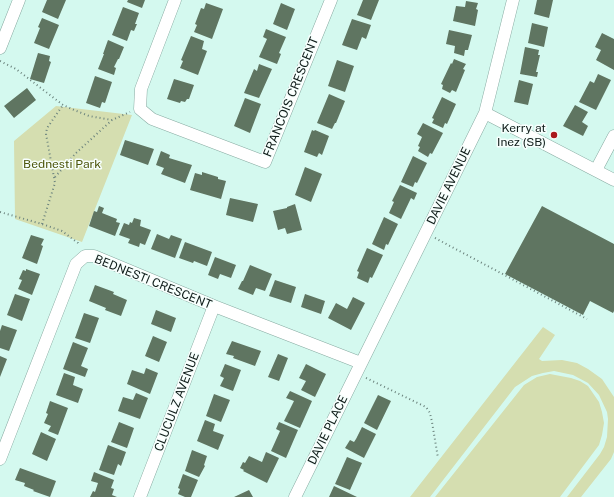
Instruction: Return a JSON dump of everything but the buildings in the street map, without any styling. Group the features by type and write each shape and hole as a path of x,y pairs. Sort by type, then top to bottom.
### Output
{"street":[{"path":"0,48 19,0"},
{"path":"140,109 141,89 175,0"},
{"name":"FRANCOIS CRESCENT","path":"140,109 152,119 265,162 331,0"},
{"name":"DAVIE AVENUE","path":"362,362 485,113 513,0"},
{"path":"485,113 614,180"},
{"path":"596,170 614,136"},
{"name":"BEDNESTI CRESCENT","path":"0,459 76,264 86,256 94,256 214,306 362,362"},
{"name":"CLUCULZ AVENUE","path":"140,497 214,306"},
{"name":"DAVIE PLACE","path":"295,497 362,362"}],"path":[{"path":"0,61 16,68 63,105 89,116 112,120"},
{"path":"42,224 55,183 46,134 49,125 63,105"},
{"path":"55,177 76,153 112,120 140,109"},
{"path":"0,212 42,224 69,235 78,243 86,256"},
{"path":"425,233 586,318"},
{"path":"365,377 426,407 430,413 438,458"}],"green space":[{"name":"Bednesti Park","path":"56,106 132,115 82,242 15,219 14,141"},
{"path":"543,327 555,335 539,359 542,361 562,360 577,363 602,379 614,397 614,452 611,459 581,497 567,497 604,447 607,437 607,412 599,395 588,383 573,375 554,371 543,373 532,376 515,387 430,497 410,497"},
{"path":"550,374 571,378 588,386 599,402 604,423 599,445 560,497 435,497 524,385 537,377"}],"place":[{"name":"Kerry at Inez (SB)","path":"554,135"}]}
